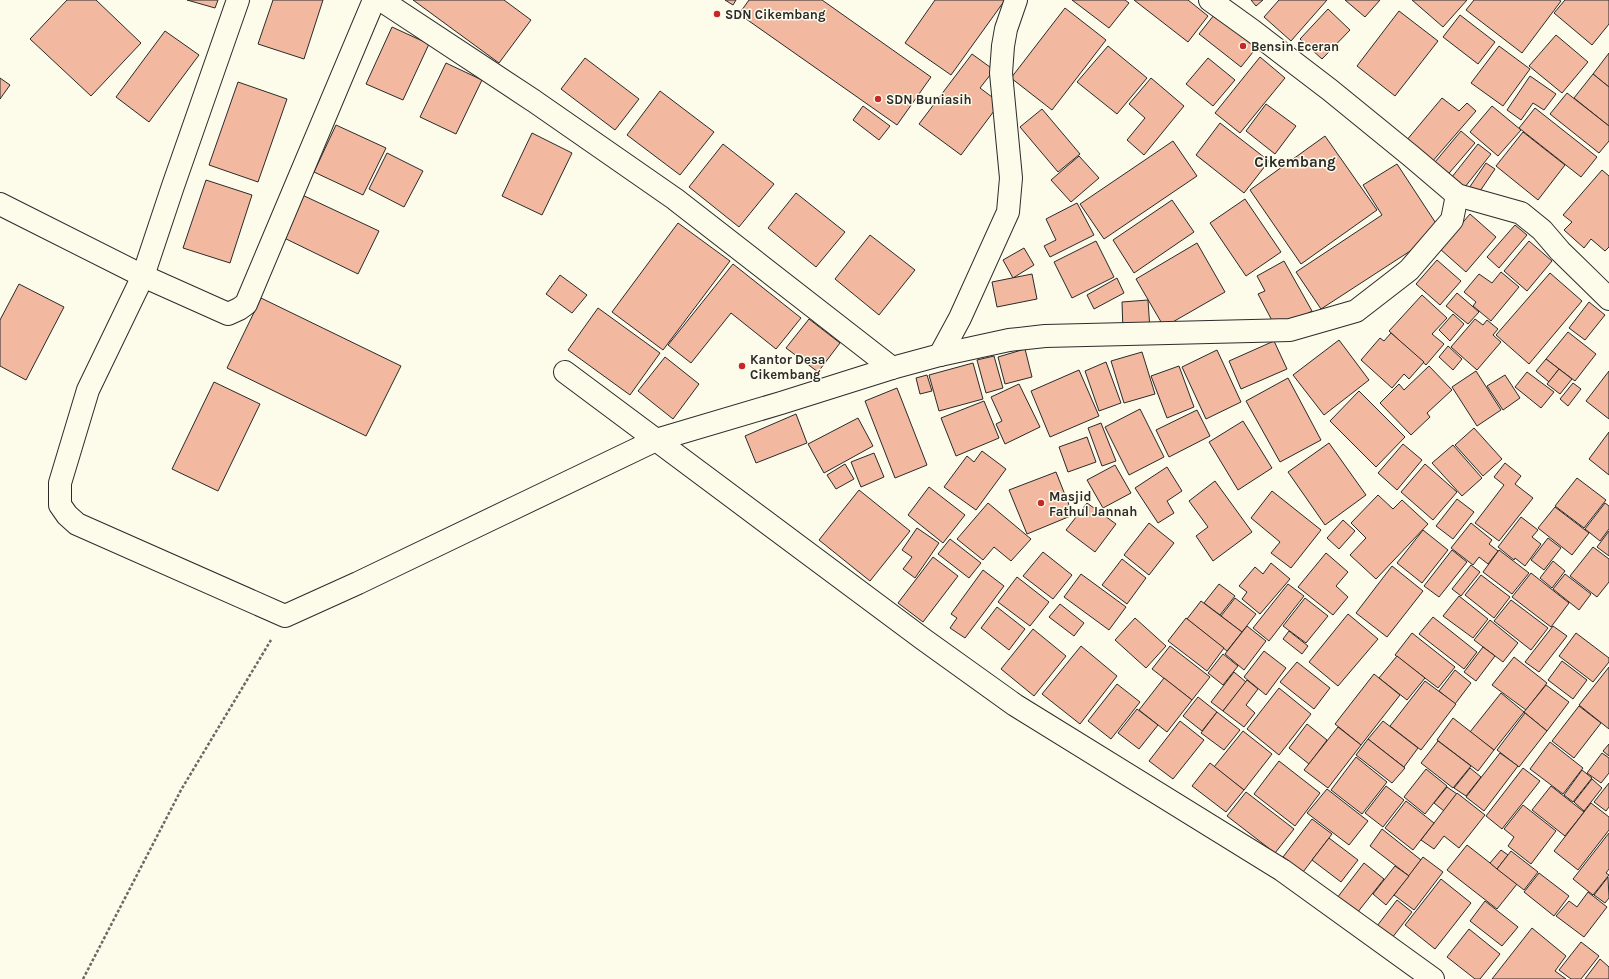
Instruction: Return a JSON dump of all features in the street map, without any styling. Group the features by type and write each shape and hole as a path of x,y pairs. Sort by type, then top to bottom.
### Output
{"street":[{"path":"238,0 172,186 143,276 88,390 60,483 60,505 67,515 77,524 286,616 365,580 656,440 892,368 940,355 1009,340 1046,336 1290,330 1356,311 1409,270 1452,220 1457,195"},
{"path":"0,204 143,276 228,314 239,309 246,304 374,0"},
{"path":"381,0 534,101 675,199 892,368"},
{"path":"940,355 960,318 1008,212 1011,178 1001,73 1006,29 1016,0"},
{"path":"1210,0 1330,90 1457,195 1521,212 1542,230 1560,251 1609,299"},
{"path":"565,372 923,639 1015,705 1282,870 1433,979"}],"path":[{"path":"83,979 181,790 286,616"}],"building":[{"path":"67,0 96,0 141,43 91,96 30,39"},
{"path":"187,0 218,0 215,8"},
{"path":"273,0 323,0 304,59 258,44"},
{"path":"413,0 504,0 531,20 499,63"},
{"path":"725,0 736,0 733,5"},
{"path":"749,0 822,0 931,77 897,125 739,14"},
{"path":"935,0 1005,0 951,75 905,43"},
{"path":"1072,0 1125,0 1129,3 1109,28"},
{"path":"1134,0 1188,0 1208,16 1188,42"},
{"path":"1251,0 1263,0 1256,6"},
{"path":"1279,0 1327,0 1291,41 1264,17"},
{"path":"1345,0 1380,0 1365,17"},
{"path":"1412,0 1467,0 1443,27"},
{"path":"1474,0 1561,1 1522,53 1466,10"},
{"path":"1565,0 1609,0 1609,24 1592,45 1554,13"},
{"path":"1065,8 1106,40 1052,110 1011,78"},
{"path":"1328,9 1350,30 1322,59 1300,39"},
{"path":"1399,11 1438,41 1395,96 1357,66"},
{"path":"1214,15 1257,47 1241,67 1199,34"},
{"path":"1460,15 1495,42 1478,64 1443,37"},
{"path":"392,27 429,44 403,100 366,84"},
{"path":"165,31 199,55 149,122 116,97"},
{"path":"1556,35 1588,62 1562,93 1529,66"},
{"path":"1108,46 1147,78 1117,114 1077,82"},
{"path":"1499,46 1530,69 1503,106 1471,83"},
{"path":"1609,53 1609,87 1593,74"},
{"path":"972,54 994,70 980,88 1000,103 961,155 919,124"},
{"path":"1260,57 1285,78 1240,133 1215,113"},
{"path":"585,58 639,99 615,130 561,89"},
{"path":"1208,58 1235,80 1213,106 1186,84"},
{"path":"446,63 482,80 456,134 420,117"},
{"path":"1593,74 1609,87 1609,126 1574,98"},
{"path":"1530,76 1556,94 1544,110 1533,103 1521,120 1507,110"},
{"path":"0,78 10,85 0,99"},
{"path":"1151,78 1184,106 1144,155 1127,140 1145,118 1129,104"},
{"path":"238,82 287,99 258,182 209,165"},
{"path":"660,91 714,132 680,175 627,135"},
{"path":"1567,93 1609,126 1609,141 1599,153 1550,114"},
{"path":"1442,98 1459,111 1467,103 1476,111 1431,163 1406,141"},
{"path":"1266,104 1296,126 1275,154 1246,131"},
{"path":"863,106 890,126 879,140 853,120"},
{"path":"1492,106 1521,130 1498,156 1470,132"},
{"path":"1535,108 1597,157 1581,177 1519,128"},
{"path":"1042,109 1080,154 1058,172 1020,127"},
{"path":"1220,123 1269,161 1244,193 1196,155"},
{"path":"336,125 386,148 363,195 314,172"},
{"path":"1461,131 1475,143 1444,179 1430,168"},
{"path":"1523,132 1565,165 1538,200 1496,166"},
{"path":"532,133 572,153 542,215 502,196"},
{"path":"1325,136 1377,210 1301,264 1250,190"},
{"path":"1173,141 1197,176 1104,239 1080,204"},
{"path":"723,144 774,184 739,227 689,187"},
{"path":"1478,144 1491,154 1461,192 1448,182"},
{"path":"387,153 423,171 404,207 369,189"},
{"path":"1079,156 1099,178 1071,202 1051,180"},
{"path":"1486,163 1495,169 1478,194 1469,188"},
{"path":"1397,164 1441,231 1321,309 1296,272 1382,215 1363,185"},
{"path":"1602,170 1609,176 1609,247 1605,251 1591,239 1584,248 1564,230 1572,222 1563,215"},
{"path":"206,180 252,195 230,263 183,248"},
{"path":"298,193 379,231 358,274 278,235"},
{"path":"796,193 845,232 816,267 768,228"},
{"path":"1245,199 1281,252 1246,276 1210,223"},
{"path":"1172,200 1194,232 1134,273 1113,240"},
{"path":"1077,203 1094,235 1050,257 1044,246 1056,240 1046,219"},
{"path":"1470,214 1496,237 1466,272 1440,249"},
{"path":"678,223 730,261 663,350 612,312"},
{"path":"1515,225 1527,235 1499,268 1487,257"},
{"path":"870,235 915,270 879,315 835,279"},
{"path":"1096,241 1114,277 1072,298 1054,262"},
{"path":"1529,241 1552,261 1527,291 1504,271"},
{"path":"1197,243 1225,292 1164,327 1136,279"},
{"path":"1024,248 1034,265 1013,278 1003,260"},
{"path":"1437,260 1461,281 1440,305 1416,284"},
{"path":"1284,261 1312,311 1277,330 1258,294 1265,291 1257,276"},
{"path":"733,264 801,318 776,349 731,313 691,363 668,345"},
{"path":"1501,272 1519,287 1491,321 1473,306 1476,302 1464,292 1479,274 1492,283"},
{"path":"1550,273 1582,301 1529,364 1496,335"},
{"path":"1032,274 1037,299 997,307 992,282"},
{"path":"560,275 587,295 572,313 546,294"},
{"path":"1117,278 1124,293 1094,309 1087,295"},
{"path":"19,284 64,307 26,380 0,366 0,320"},
{"path":"1457,293 1479,312 1468,324 1446,306"},
{"path":"1422,295 1447,318 1432,334 1444,344 1426,365 1389,331"},
{"path":"261,298 401,366 366,436 227,368"},
{"path":"1148,300 1150,330 1123,331 1122,302"},
{"path":"1589,302 1605,315 1585,340 1569,328"},
{"path":"598,308 660,353 630,395 568,350"},
{"path":"1453,314 1464,324 1450,341 1439,330"},
{"path":"809,319 840,343 818,372 786,348"},
{"path":"1475,319 1483,325 1487,320 1498,329 1493,335 1501,342 1477,370 1451,347"},
{"path":"1568,332 1596,354 1575,381 1546,359"},
{"path":"1391,333 1424,362 1409,379 1404,374 1392,388 1361,360 1380,338 1384,341"},
{"path":"1339,340 1369,380 1324,415 1293,375"},
{"path":"1274,341 1287,369 1241,389 1229,361"},
{"path":"1448,346 1462,359 1453,370 1439,357"},
{"path":"1025,349 1032,377 1005,384 998,357"},
{"path":"1217,350 1241,402 1206,419 1182,367"},
{"path":"1142,352 1155,394 1124,403 1111,361"},
{"path":"994,356 1003,388 986,393 977,360"},
{"path":"665,357 699,384 673,419 638,391"},
{"path":"1546,359 1559,369 1549,382 1536,371"},
{"path":"1106,362 1121,403 1099,411 1085,371"},
{"path":"973,363 983,399 939,411 929,375"},
{"path":"1179,366 1194,407 1167,418 1151,376"},
{"path":"1429,366 1452,390 1427,413 1430,417 1411,435 1380,403 1399,384 1404,390"},
{"path":"1559,369 1572,379 1560,394 1547,384"},
{"path":"1079,370 1099,416 1050,437 1031,391"},
{"path":"1476,371 1501,410 1477,426 1452,387"},
{"path":"1609,371 1609,419 1586,401"},
{"path":"1527,372 1554,392 1541,408 1515,387"},
{"path":"927,375 932,391 920,394 916,378"},
{"path":"1505,375 1520,398 1503,410 1487,386"},
{"path":"1288,378 1321,440 1280,462 1246,401"},
{"path":"214,382 260,404 218,491 172,469"},
{"path":"1573,383 1581,389 1568,406 1560,399"},
{"path":"1019,384 1040,427 1005,444 996,424 1002,421 991,397"},
{"path":"897,388 927,465 895,478 865,401"},
{"path":"1359,391 1405,437 1376,467 1330,421"},
{"path":"984,401 999,438 956,456 941,418"},
{"path":"1140,409 1164,457 1129,475 1105,427"},
{"path":"1197,410 1210,436 1169,457 1156,430"},
{"path":"796,414 807,443 756,463 745,436"},
{"path":"858,418 873,446 824,473 808,444"},
{"path":"1243,421 1272,468 1238,490 1209,442"},
{"path":"1101,423 1116,461 1102,466 1088,428"},
{"path":"1474,428 1502,459 1483,476 1455,445"},
{"path":"1609,432 1609,475 1589,459"},
{"path":"1087,437 1096,462 1068,472 1059,447"},
{"path":"1329,443 1366,495 1325,525 1288,472"},
{"path":"1403,444 1422,460 1397,490 1378,473"},
{"path":"1453,445 1482,478 1462,496 1432,463"},
{"path":"982,451 1006,469 976,510 944,487 967,456 974,462"},
{"path":"874,453 884,477 861,487 851,462"},
{"path":"1505,463 1521,476 1515,484 1533,498 1499,541 1475,523 1504,485 1494,477"},
{"path":"845,464 854,479 836,489 827,475"},
{"path":"1425,464 1457,492 1433,520 1401,492"},
{"path":"1115,465 1131,493 1103,508 1087,480"},
{"path":"1167,467 1182,491 1167,501 1174,513 1158,523 1135,488"},
{"name":"Masjid Fathul Jannah","path":"1056,472 1073,515 1027,534 1009,490"},
{"path":"1577,478 1606,500 1584,528 1555,506"},
{"path":"1215,481 1252,532 1213,561 1196,536 1208,527 1189,501"},
{"path":"929,487 965,515 943,543 908,515"},
{"path":"859,490 910,531 870,581 819,540"},
{"path":"1272,491 1321,530 1291,568 1271,553 1280,542 1251,518"},
{"path":"1378,495 1393,509 1402,500 1428,524 1376,579 1350,555 1366,538 1351,523"},
{"path":"1457,499 1474,512 1453,539 1436,526"},
{"path":"988,503 1031,539 1011,561 994,547 983,560 957,539"},
{"path":"1087,503 1116,524 1095,552 1066,530"},
{"path":"1605,503 1609,506 1609,529 1600,541 1585,529"},
{"path":"1555,507 1589,533 1572,555 1538,528"},
{"path":"1521,517 1538,530 1532,537 1541,544 1525,566 1515,558 1514,560 1498,547"},
{"path":"1343,520 1355,531 1339,549 1327,538"},
{"path":"1149,523 1174,543 1149,575 1124,555"},
{"path":"1471,523 1492,540 1489,544 1498,551 1488,564 1479,557 1473,565 1451,548"},
{"path":"917,528 939,543 915,578 903,569 912,557 902,550"},
{"path":"1423,530 1448,550 1422,583 1397,563"},
{"path":"1609,531 1609,556 1597,547"},
{"path":"1548,538 1561,548 1544,570 1531,560"},
{"path":"950,539 981,563 969,578 938,554"},
{"path":"1593,547 1609,559 1609,582 1597,597 1570,576"},
{"path":"1452,550 1467,562 1439,597 1424,586"},
{"path":"1499,550 1529,573 1512,594 1483,572"},
{"path":"1043,552 1072,575 1053,599 1023,576"},
{"path":"1326,553 1348,572 1336,586 1348,597 1333,615 1298,587"},
{"path":"933,557 958,576 923,622 898,603"},
{"path":"1122,559 1146,578 1127,604 1102,585"},
{"path":"1553,561 1565,571 1552,588 1540,578"},
{"path":"1271,563 1290,579 1260,614 1242,599 1247,592 1239,586 1255,567 1263,574"},
{"path":"1471,565 1480,572 1461,596 1452,589"},
{"path":"1392,566 1423,591 1387,637 1356,613"},
{"path":"983,570 1004,586 965,638 950,628 957,618 951,614"},
{"path":"1531,573 1569,603 1551,627 1512,597"},
{"path":"1081,574 1126,607 1109,630 1064,597"},
{"path":"1565,574 1591,594 1579,610 1553,589"},
{"path":"1481,575 1510,597 1494,618 1465,595"},
{"path":"1017,577 1049,602 1030,626 998,602"},
{"path":"1219,584 1235,596 1220,615 1204,603"},
{"path":"1288,584 1304,596 1269,641 1253,628"},
{"path":"1459,596 1488,619 1473,638 1443,616"},
{"path":"1235,598 1256,614 1242,632 1221,616"},
{"path":"1305,598 1328,616 1306,643 1283,626"},
{"path":"1511,600 1548,628 1531,650 1494,621"},
{"path":"1201,601 1242,632 1227,651 1187,619"},
{"path":"1060,604 1084,623 1074,636 1049,617"},
{"path":"997,607 1025,629 1009,650 981,628"},
{"path":"1348,614 1378,639 1338,686 1309,662"},
{"path":"1433,617 1477,652 1464,669 1419,634"},
{"path":"1135,618 1166,646 1146,668 1115,640"},
{"path":"1186,618 1224,648 1207,671 1168,641"},
{"path":"1490,620 1518,643 1503,662 1474,640"},
{"path":"1247,626 1266,641 1244,670 1225,654"},
{"path":"1553,626 1567,636 1539,672 1525,662"},
{"path":"1033,629 1066,656 1034,696 1001,669"},
{"path":"1289,631 1308,646 1302,654 1283,639"},
{"path":"1412,633 1455,667 1438,688 1395,655"},
{"path":"1576,633 1609,658 1609,662 1593,682 1559,656"},
{"path":"1081,646 1117,676 1080,724 1042,694"},
{"path":"1170,646 1210,677 1192,700 1152,669"},
{"path":"1483,647 1495,656 1476,681 1464,672"},
{"path":"1264,651 1286,668 1266,695 1244,677"},
{"path":"1223,654 1238,666 1223,685 1208,673"},
{"path":"1397,656 1425,678 1407,700 1379,678"},
{"path":"1514,657 1547,683 1526,710 1492,685"},
{"path":"1562,661 1587,680 1573,699 1548,680"},
{"path":"1297,662 1330,688 1314,709 1280,682"},
{"path":"1609,667 1609,729 1579,705"},
{"path":"1455,670 1471,683 1455,704 1439,691"},
{"path":"1234,672 1246,682 1223,711 1211,702"},
{"path":"1374,674 1400,695 1361,745 1335,724"},
{"path":"1164,678 1192,700 1167,732 1139,710"},
{"path":"1247,680 1258,689 1246,705 1255,713 1244,727 1223,711"},
{"path":"1425,681 1456,704 1421,750 1390,726"},
{"path":"1117,684 1140,702 1111,739 1088,721"},
{"path":"1546,685 1569,702 1547,731 1524,712"},
{"path":"1279,688 1311,714 1279,755 1247,729"},
{"path":"1501,693 1524,712 1494,750 1470,732"},
{"path":"1198,697 1217,712 1202,731 1183,716"},
{"path":"1579,706 1601,723 1574,758 1552,741"},
{"path":"1137,709 1158,725 1139,749 1118,733"},
{"path":"1217,712 1240,730 1224,750 1201,733"},
{"path":"1525,713 1547,731 1519,767 1497,750"},
{"path":"1453,718 1494,750 1478,771 1437,740"},
{"path":"1180,721 1204,740 1173,779 1149,761"},
{"path":"1383,721 1418,748 1404,767 1368,739"},
{"path":"1307,724 1327,740 1309,764 1289,748"},
{"path":"1338,727 1361,745 1328,788 1304,770"},
{"path":"1243,731 1272,754 1244,790 1214,767"},
{"path":"1368,739 1405,768 1392,783 1356,755"},
{"path":"1438,741 1471,766 1453,788 1421,763"},
{"path":"1550,742 1583,768 1563,794 1530,769"},
{"path":"1609,744 1609,756 1603,751"},
{"path":"1500,753 1518,766 1484,811 1466,797"},
{"path":"1602,753 1609,758 1609,773 1601,783 1587,773"},
{"path":"1356,757 1387,782 1362,814 1331,790"},
{"path":"1279,761 1320,793 1295,826 1254,794"},
{"path":"1210,763 1244,790 1226,812 1192,786"},
{"path":"1470,768 1481,777 1466,796 1454,788"},
{"path":"1523,768 1540,781 1502,829 1486,816"},
{"path":"1426,769 1447,786 1425,814 1404,797"},
{"path":"1582,770 1592,778 1573,802 1564,795"},
{"path":"1592,779 1602,788 1584,811 1574,802"},
{"path":"1609,783 1609,807 1606,811 1594,802"},
{"path":"1386,786 1404,800 1383,827 1365,813"},
{"path":"1551,786 1584,812 1565,836 1532,810"},
{"path":"1447,787 1457,794 1444,811 1434,803"},
{"path":"1327,789 1368,821 1349,845 1307,813"},
{"path":"1246,792 1294,829 1275,853 1227,816"},
{"path":"1457,793 1485,815 1459,848 1444,836 1434,849 1421,840"},
{"path":"1406,801 1434,823 1413,850 1385,828"},
{"path":"1591,803 1609,817 1609,830 1578,870 1554,851"},
{"path":"1523,805 1556,831 1531,864 1508,846 1514,837 1504,829"},
{"path":"1312,819 1332,834 1303,872 1283,857"},
{"path":"1382,829 1421,860 1409,876 1370,846"},
{"path":"1609,833 1609,869 1606,873 1609,875 1593,895 1573,879"},
{"path":"1329,838 1358,860 1341,882 1312,860"},
{"path":"1467,845 1517,884 1497,909 1447,870"},
{"path":"1501,850 1508,855 1497,869 1490,863"},
{"path":"1511,851 1538,872 1524,890 1497,869"},
{"path":"1423,857 1443,872 1414,910 1394,895"},
{"path":"1364,863 1384,879 1357,913 1337,898"},
{"path":"1395,866 1409,876 1386,905 1373,894"},
{"path":"1539,873 1569,896 1554,916 1524,892"},
{"path":"1608,877 1609,898 1605,903 1594,895"},
{"path":"1441,879 1471,903 1435,949 1405,925"},
{"path":"1588,892 1607,907 1584,937 1556,916 1569,901 1577,907"},
{"path":"1397,900 1412,912 1392,938 1377,926"},
{"path":"1485,901 1518,927 1502,946 1470,921"},
{"path":"1532,928 1566,956 1555,971 1566,979 1492,979"},
{"path":"1469,929 1500,954 1480,979 1475,979 1447,957"},
{"path":"1581,942 1599,956 1581,979 1571,979 1559,970"},
{"path":"1600,959 1609,967 1609,979 1585,979"}],"place":[{"name":"SDN Cikembang","path":"717,14"},
{"name":"Bensin Eceran","path":"1243,46"},
{"name":"SDN Buniasih","path":"878,99"},
{"name":"Kantor Desa Cikembang","path":"742,366"},
{"name":"Masjid Fathul Jannah","path":"1041,503"}],"district":[{"name":"Cikembang","path":"1295,162"}]}
